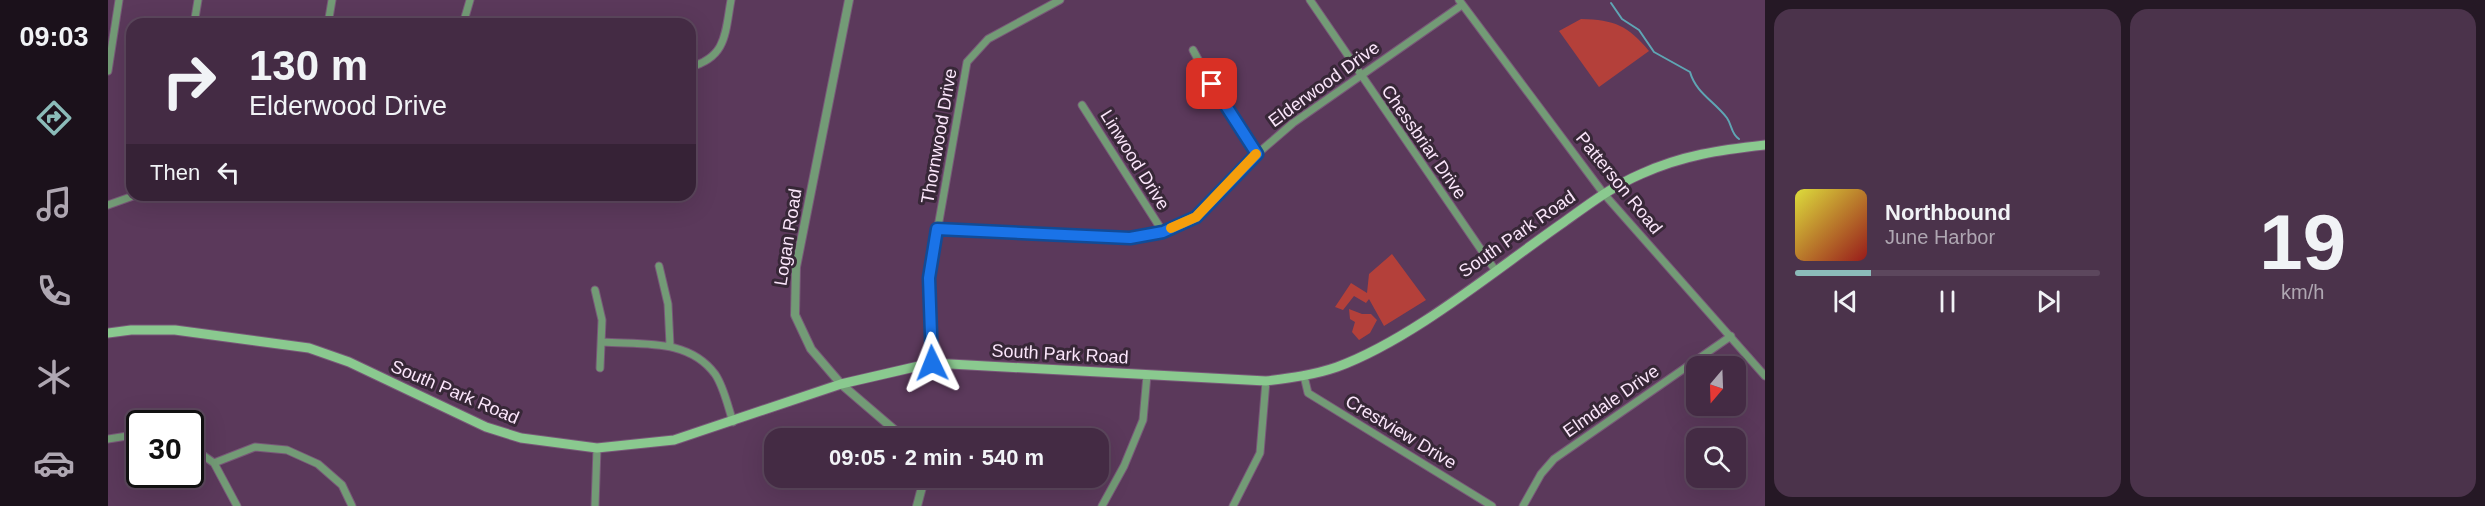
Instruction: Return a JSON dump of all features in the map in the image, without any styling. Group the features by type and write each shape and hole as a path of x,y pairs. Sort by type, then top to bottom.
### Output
{"main road":[{"name":"South Park Road","path":"108,333 131,330 174,330 309,348 349,362 486,428 521,438 597,448 674,440 841,384 932,363 1266,381 1304,376 1336,368 1363,356 1415,326 1604,194 1640,175 1680,159 1717,149 1763,148"}],"street":[{"path":"196,18 198,0"},
{"path":"329,18 332,0"},
{"path":"465,18 470,0"},
{"path":"696,65 709,60 718,52 723,42 731,0"},
{"name":"Logan Road","path":"849,0 796,267 795,315 811,349 841,384 892,428"},
{"name":"Thornwood Drive","path":"932,363 929,278 968,62 988,39 1060,0"},
{"name":"Chessbriar Drive","path":"1310,0 1495,270"},
{"name":"Elderwood Drive","path":"937,229 1130,238 1163,232 1196,217 1257,154 1293,123 1460,3"},
{"name":"Patterson Road","path":"1460,3 1604,194 1765,376"},
{"path":"108,6 119,4 108,71"},
{"path":"1193,50 1221,102 1257,154"},
{"name":"Linwood Drive","path":"1082,105 1163,232"},
{"path":"108,204 126,198"},
{"path":"659,266 668,304 670,345"},
{"path":"595,290 602,320 600,368"},
{"name":"Elmdale Drive","path":"1523,506 1540,474 1554,459 1731,336"},
{"path":"602,342 670,345 698,356 716,375 733,422"},
{"path":"1102,506 1124,466 1143,420 1147,375"},
{"name":"Crestview Drive","path":"1304,376 1308,393 1492,506"},
{"path":"1233,506 1260,453 1266,381"},
{"path":"108,439 126,436"},
{"path":"214,463 255,447 287,450 318,464 342,485 352,506"},
{"path":"595,506 597,448"},
{"path":"204,456 214,463 237,506"},
{"path":"917,506 922,488"}],"shaded area":[{"path":"1581,19 1603,21 1620,26 1634,35 1649,51 1599,87 1559,31"},
{"path":"1392,254 1426,300 1384,326 1369,299 1366,303 1354,296 1343,310 1335,307 1351,283 1367,293 1369,274"},
{"path":"1349,309 1362,314 1371,314 1377,320 1370,333 1359,340 1352,332 1355,322 1350,319"}],"waterway":[{"path":"1611,3 1622,19 1639,30 1654,52 1690,72 1696,86 1727,118 1734,135 1739,139"}],"slow traffic":[{"path":"1171,228 1196,217 1256,154"}],"route":[{"path":"932,363 929,278 937,229 1130,238 1163,232 1196,217 1257,154 1221,102 1212,84"}]}
